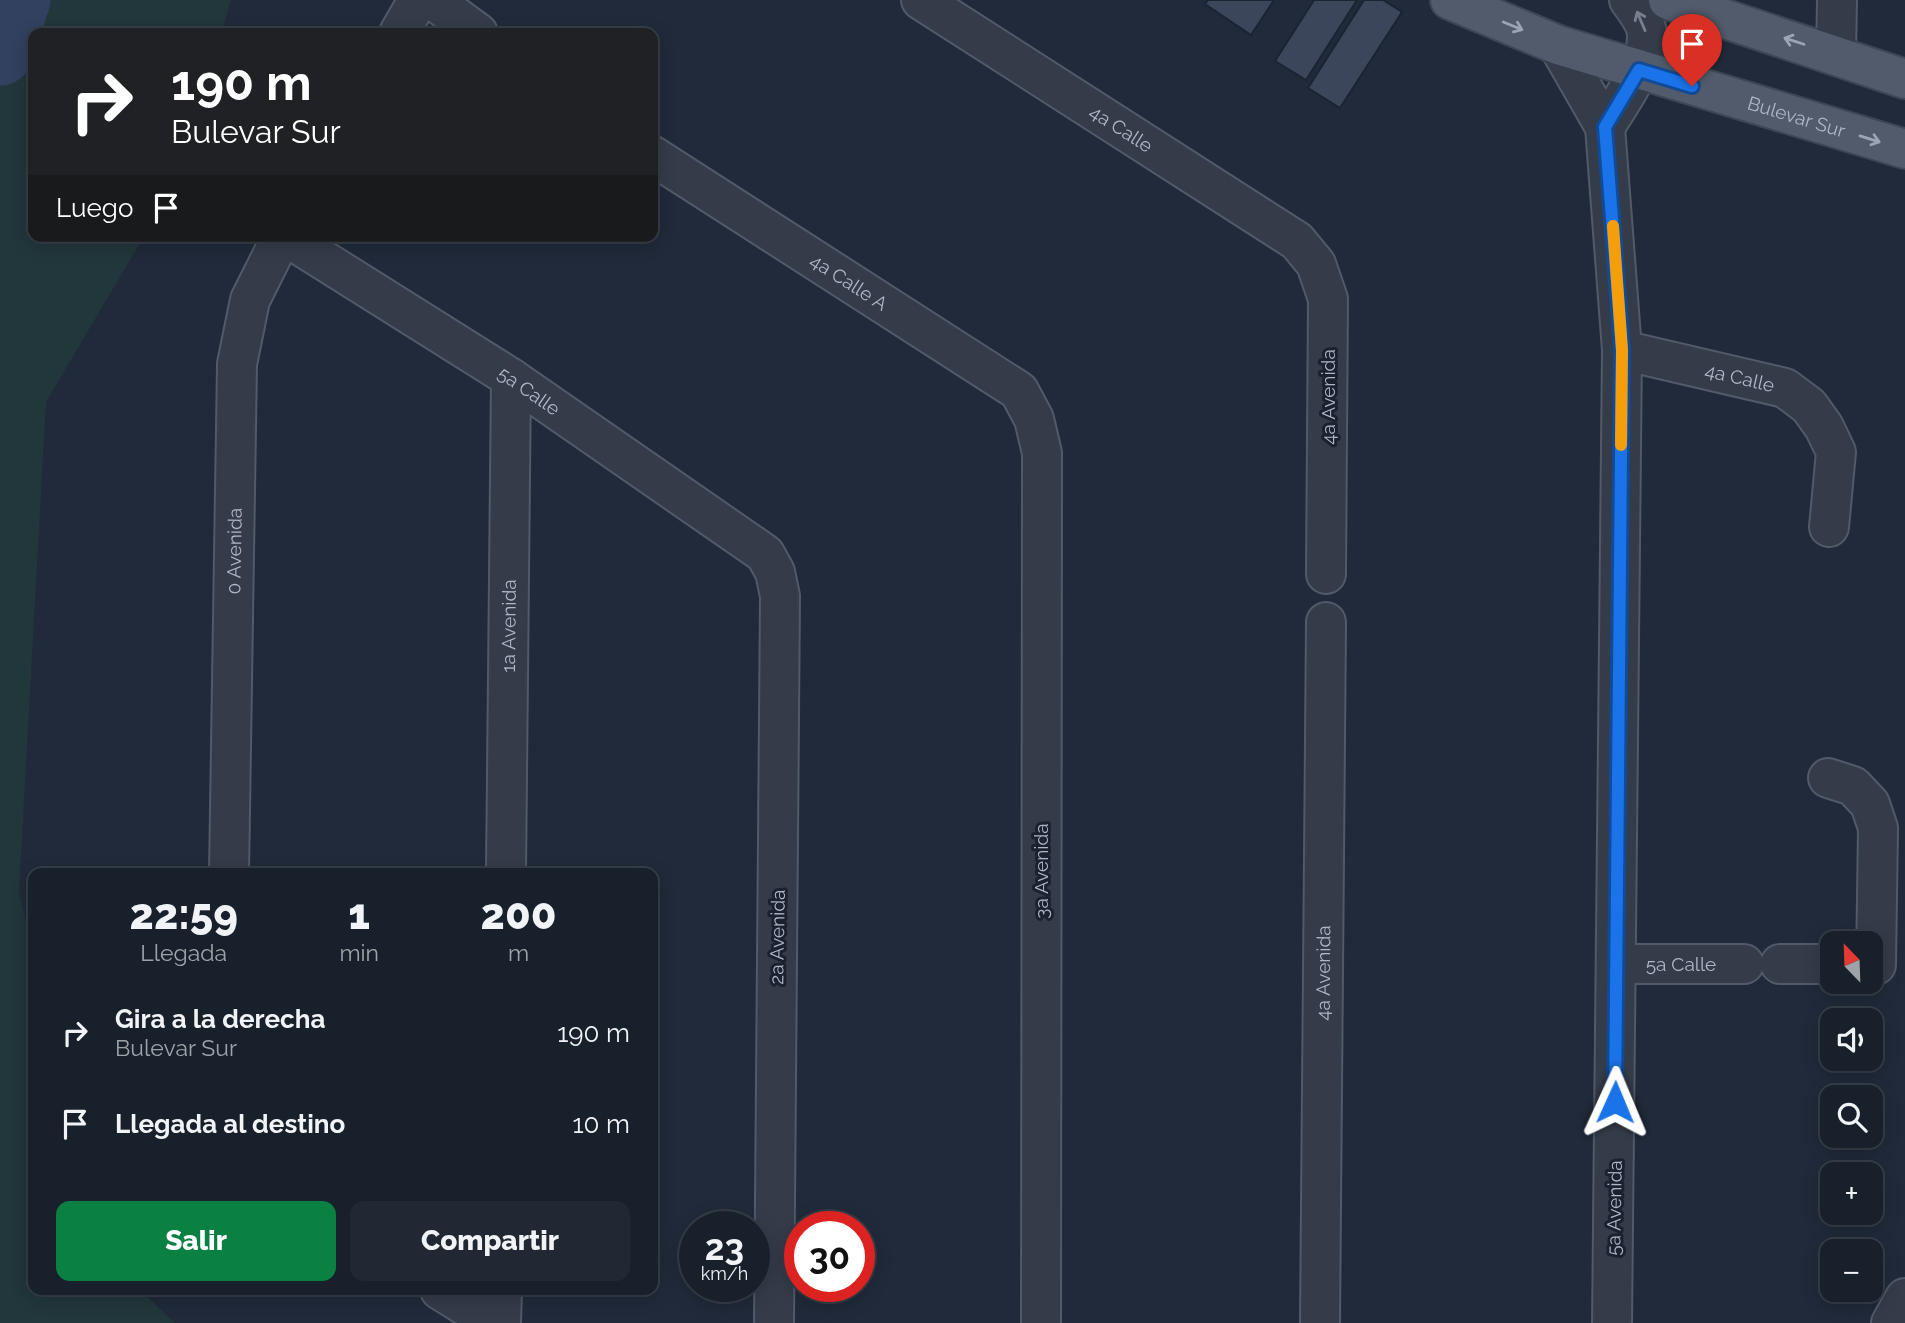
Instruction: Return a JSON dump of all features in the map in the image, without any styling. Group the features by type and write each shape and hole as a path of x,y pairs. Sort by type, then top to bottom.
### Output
{"main road":[{"name":"Bulevar Sur","path":"1450,0 1558,45 1905,149"},
{"path":"1668,0 1905,79"}],"street":[{"path":"402,28 418,0"},
{"path":"433,0 471,28"},
{"name":"4a Calle","path":"921,0 1297,241 1317,264"},
{"path":"1605,127 1639,70 1645,52 1646,29 1629,0"},
{"path":"1836,55 1837,0"},
{"name":"5a Avenida","path":"1558,45 1605,127 1622,350 1612,1323"},
{"name":"4a Calle A","path":"658,159 1019,391 1034,419"},
{"name":"0 Avenida","path":"229,868 237,364 250,300 281,242"},
{"name":"5a Calle","path":"294,242 511,378 765,554"},
{"name":"4a Avenida","path":"1317,264 1328,299 1326,574"},
{"name":"4a Calle","path":"1622,350 1785,388 1809,406 1836,452 1829,527"},
{"name":"1a Avenida","path":"506,868 511,378"},
{"name":"3a Avenida","path":"1034,419 1042,453 1041,1323"},
{"name":"2a Avenida","path":"765,554 775,572 780,596 774,1323"},
{"name":"4a Avenida","path":"1320,1323 1326,622"},
{"path":"1828,778 1853,786 1870,804 1878,828 1884,965"},
{"name":"5a Calle","path":"1616,964 1820,964"},
{"path":"448,1295 493,1323"},
{"path":"501,1323 502,1295"},
{"path":"1892,1323 1905,1298"}],"green space":[{"path":"0,0 231,0 223,28 28,28 28,242 140,242 46,402 19,891 28,933 28,1295 145,1295 175,1323 0,1323"}],"building":[{"path":"1208,0 1274,0 1251,35 1205,4"},
{"path":"1314,0 1357,0 1306,80 1275,61"},
{"path":"1364,0 1383,0 1402,12 1340,108 1308,88"}],"waterway":[{"path":"0,53 18,0"}],"slow traffic":[{"path":"1613,226 1622,350 1621,445"}],"route":[{"path":"1615,1102 1622,350 1605,127 1639,70 1692,86"}]}
